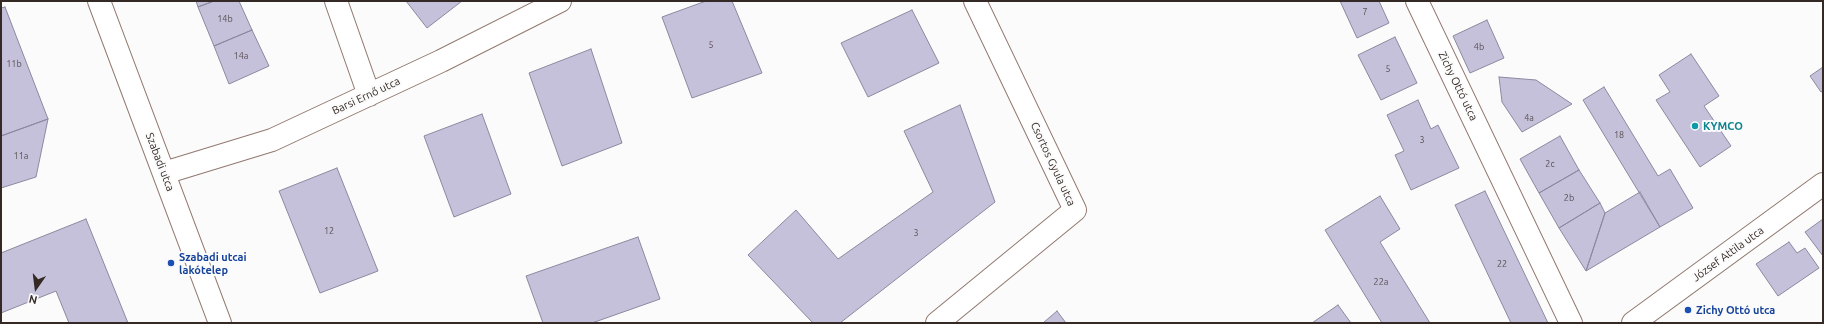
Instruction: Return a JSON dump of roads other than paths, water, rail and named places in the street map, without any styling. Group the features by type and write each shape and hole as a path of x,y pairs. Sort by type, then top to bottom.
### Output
{"street":[{"name":"Szabadi utca","path":"99,1 220,323"},
{"path":"336,1 369,95"},
{"name":"Barsi Ernő utca","path":"164,173 272,140 441,61 560,1"},
{"name":"Csortos Gyula utca","path":"936,323 1075,210 975,1"},
{"name":"Zichy Ottó utca","path":"1417,1 1571,323"},
{"name":"József Attila utca","path":"1633,323 1823,184"}],"place":[{"name":"KYMCO","path":"1695,126"},
{"name":"Szabadi utcai lakótelep","path":"171,263"},
{"name":"Zichy Ottó utca","path":"1688,310"}]}
